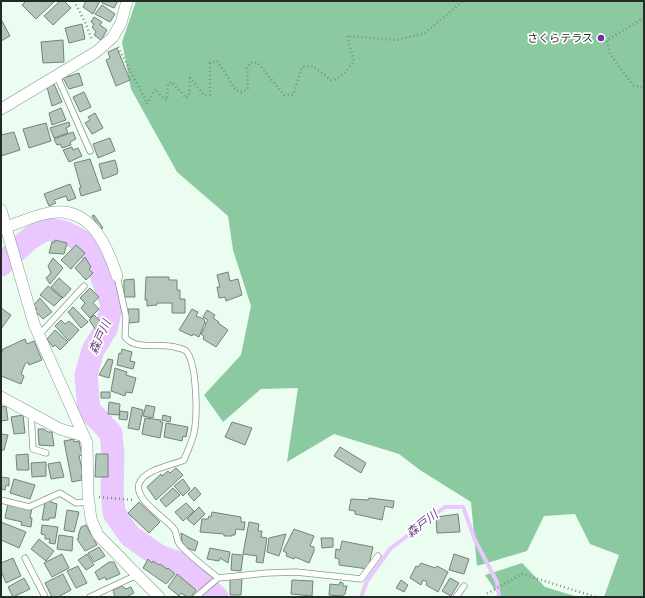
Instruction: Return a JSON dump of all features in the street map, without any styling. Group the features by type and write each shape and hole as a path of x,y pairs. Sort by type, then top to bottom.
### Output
{"street":[{"path":"1,109 96,52 113,36 121,23 127,1"},
{"path":"1,210 39,335 84,436 88,460 88,502 91,519 98,535 159,597"},
{"path":"6,227 45,213 66,212 82,218 95,228 104,242 117,276"},
{"path":"1,397 60,429 84,436"}],"lane":[{"path":"57,76 90,151"},
{"path":"117,276 126,317 125,337 136,344 176,347 186,351 192,363 196,407 195,428 191,444 184,460 153,471 144,477 139,485 140,494 144,501 175,530 179,544 216,579"},
{"path":"39,335 84,286"},
{"path":"31,413 33,449 46,453"},
{"path":"1,500 29,507 60,493 76,503 88,502"},
{"path":"198,595 216,579 267,573 296,572 361,579 378,556"},
{"path":"25,558 45,597"},
{"path":"90,597 137,575"},
{"path":"456,597 464,586"}],"path":[{"path":"74,1 85,22 96,52"},
{"path":"113,36 147,104 155,90 167,100 168,84 172,82 186,98 189,95 190,78 204,95 210,95 210,63 217,61 236,90 241,92 248,89 247,68 251,62 258,63 284,95 293,95 302,68 313,66 330,80 338,79 344,74 354,61 347,36 398,40 418,34 424,32 463,1"},
{"path":"644,18 607,40 610,54 633,86 644,88"},
{"path":"101,497 125,500"},
{"path":"486,597 486,594 522,574 596,597"}],"green space":[{"path":"136,1 644,1 644,597 604,597 619,555 590,544 575,514 544,516 527,551 477,566 471,502 420,470 399,454 334,434 287,462 298,388 261,389 223,422 204,395 241,355 251,306 233,250 228,216 177,172 131,89 122,42"},
{"path":"522,563 545,587 578,597 500,597 485,575"}],"building":[{"path":"26,1 55,1 36,19 22,5"},
{"path":"60,1 64,1 71,8 53,25 44,16"},
{"path":"86,1 100,1 93,14 83,7"},
{"path":"103,1 118,1 114,8 102,3"},
{"path":"102,5 115,14 110,22 95,14"},
{"path":"94,17 102,22 100,25 107,30 101,40 94,35 96,32 92,27 94,24 91,22"},
{"path":"1,19 10,36 1,41"},
{"path":"82,24 85,39 69,43 65,28"},
{"path":"63,40 64,62 43,63 41,42"},
{"path":"117,48 130,80 116,86 106,60 110,58 108,52"},
{"path":"79,73 83,85 69,89 63,78"},
{"path":"54,84 62,102 52,106 47,87"},
{"path":"84,92 91,107 80,112 73,97"},
{"path":"61,108 66,120 52,125 49,113"},
{"path":"95,113 103,128 92,134 85,123 90,120 88,117"},
{"path":"69,122 70,126 66,128 68,133 54,138 50,128"},
{"path":"46,123 51,141 29,148 23,129"},
{"path":"14,132 20,150 1,156 1,135"},
{"path":"73,132 76,139 70,142 71,145 62,148 60,144 57,145 54,139"},
{"path":"110,138 115,151 98,158 93,144"},
{"path":"72,147 73,150 78,148 82,156 69,162 63,150"},
{"path":"90,159 101,190 81,196 79,188 81,188 74,163"},
{"path":"115,160 118,171 117,174 103,179 99,164"},
{"path":"70,184 76,198 68,201 66,196 54,200 56,203 49,206 44,194"},
{"path":"94,215 103,228 100,229 92,216"},
{"path":"55,240 67,243 64,254 49,253 52,242 55,242"},
{"path":"76,245 85,253 71,269 61,260"},
{"path":"85,257 91,267 89,269 93,273 86,280 75,268"},
{"path":"53,258 63,268 50,284 46,278 51,273 48,266"},
{"path":"228,272 230,281 238,279 242,295 226,301 225,297 219,298 217,287 220,287 217,275"},
{"path":"146,277 169,277 169,280 177,280 177,290 180,290 180,299 185,299 185,313 172,313 172,303 157,303 157,305 147,306 147,300 145,300"},
{"path":"59,278 71,289 63,298 51,287"},
{"path":"134,279 135,297 124,297 124,280"},
{"path":"48,286 62,298 54,306 40,295"},
{"path":"90,288 99,297 93,303 99,309 90,318 81,308 85,303 80,298"},
{"path":"40,298 52,312 43,319 35,311 37,309 33,306"},
{"path":"73,307 88,322 81,328 68,312"},
{"path":"1,308 11,315 1,329"},
{"path":"128,309 139,309 139,322 129,323"},
{"path":"192,309 198,312 196,316 204,319 205,322 199,337 193,334 192,336 179,330"},
{"path":"207,310 215,315 213,318 228,330 216,347 203,339 204,336 201,334 208,320 203,317"},
{"path":"94,315 102,323 96,330 89,320"},
{"path":"61,320 65,324 69,321 79,330 69,341 55,326"},
{"path":"55,330 68,342 60,350 55,345 53,347 47,339"},
{"path":"25,339 27,344 34,341 42,360 29,365 28,362 25,364 21,374 24,376 21,384 1,376 1,354 3,349"},
{"path":"122,349 132,352 130,361 135,362 133,369 117,365 119,353 121,354"},
{"path":"108,359 113,360 109,378 99,375"},
{"path":"115,368 127,372 126,375 136,378 132,393 126,392 125,396 111,391"},
{"path":"101,392 110,392 110,398 101,398"},
{"path":"109,402 120,404 119,415 108,414"},
{"path":"146,405 155,407 153,418 143,416"},
{"path":"6,406 8,420 1,421 1,407"},
{"path":"132,407 143,410 139,430 128,428"},
{"path":"120,411 128,412 127,420 119,419"},
{"path":"23,415 25,433 14,434 11,417"},
{"path":"163,415 171,417 170,422 162,420"},
{"path":"145,418 161,420 160,422 163,422 160,438 142,434"},
{"path":"232,422 252,428 245,445 225,437"},
{"path":"166,423 188,427 186,437 183,436 182,441 164,437"},
{"path":"38,429 44,429 48,432 52,432 54,446 39,445"},
{"path":"1,434 8,435 4,450 1,450"},
{"path":"74,439 74,442 79,441 82,455 79,456 83,474 81,475 82,480 72,482 64,441"},
{"path":"340,447 366,463 361,473 334,456"},
{"path":"28,454 29,470 17,470 16,455"},
{"path":"96,454 108,454 108,477 95,477"},
{"path":"46,462 46,476 32,477 31,463"},
{"path":"60,462 64,477 51,479 48,464"},
{"path":"176,468 183,475 156,500 147,487 161,474 162,476 168,471 170,473"},
{"path":"1,477 9,478 9,486 6,485 5,490 1,489"},
{"path":"14,479 35,485 30,499 10,493"},
{"path":"183,479 190,489 183,496 174,486"},
{"path":"195,487 201,494 194,501 188,494"},
{"path":"173,488 180,495 166,507 160,500"},
{"path":"369,498 394,501 393,508 385,506 382,520 355,514 355,511 349,510 351,499 368,500"},
{"path":"48,501 57,504 55,518 42,520 45,502"},
{"path":"139,502 160,522 149,533 128,513"},
{"path":"8,503 32,508 30,518 32,518 31,527 21,525 22,522 5,518"},
{"path":"186,503 194,511 183,521 175,512"},
{"path":"199,507 205,514 194,525 187,519"},
{"path":"67,510 79,512 74,532 64,530"},
{"path":"212,512 241,517 241,522 245,522 244,530 236,529 235,535 232,536 200,532 202,519 208,519 209,516 211,517"},
{"path":"458,514 460,532 437,533 436,517"},
{"path":"1,522 26,532 19,548 1,540"},
{"path":"249,522 259,524 258,531 262,531 261,537 267,538 263,563 256,562 257,556 243,554"},
{"path":"42,525 58,527 55,544 49,543 50,539 45,539 45,535 41,534"},
{"path":"86,525 97,545 85,551 77,539 79,538 78,536 81,527"},
{"path":"294,529 314,536 310,546 314,547 314,551 309,563 295,557 294,559 286,556 287,553 283,551"},
{"path":"181,533 198,542 195,551 185,547 182,542"},
{"path":"286,534 279,556 267,552 269,538"},
{"path":"59,535 73,537 72,551 57,549"},
{"path":"321,538 333,538 333,547 322,548"},
{"path":"39,539 54,551 46,561 31,549"},
{"path":"342,541 373,547 368,569 339,565 339,559 335,558 336,549 340,550"},
{"path":"99,547 105,556 94,562 88,553"},
{"path":"210,548 230,552 228,563 220,558 219,561 207,559"},
{"path":"62,554 69,568 52,577 44,563"},
{"path":"87,554 94,565 86,570 78,560"},
{"path":"232,554 243,555 241,571 231,570"},
{"path":"454,554 469,559 464,574 449,570"},
{"path":"13,558 21,576 6,583 1,571 1,563"},
{"path":"148,559 152,563 153,561 167,569 168,568 175,574 166,584 143,568"},
{"path":"109,562 114,562 120,574 106,580 105,577 99,580 95,572"},
{"path":"421,563 435,568 437,566 448,572 438,592 426,585 427,582 423,580 421,585 410,578 416,566 418,567"},
{"path":"78,566 87,583 76,588 67,571"},
{"path":"63,574 71,590 58,597 52,597 45,583"},
{"path":"177,574 196,590 191,597 187,597 181,593 179,596 168,587"},
{"path":"24,578 30,589 13,597 8,587"},
{"path":"230,578 242,578 241,595 230,595"},
{"path":"450,578 459,583 451,596 442,591"},
{"path":"292,580 313,581 312,596 291,594"},
{"path":"401,580 408,585 404,592 396,588"},
{"path":"340,582 343,583 343,586 347,586 345,594 342,596 329,595 330,584 339,585"},
{"path":"122,586 126,589 131,587 134,593 126,597 115,597 113,590"}],"waterway":[{"name":"森戸川","path":"1,265 29,239 46,229 65,232 83,242 95,258 112,305 106,329 93,350 86,375 89,410 111,433 114,513 130,536 159,556 182,564 217,597"},
{"name":"森戸川","path":"361,597 367,581 390,549 445,507 463,507 475,540 497,582 499,597"}],"place":[{"name":"さくらテラス","path":"601,38"}]}
